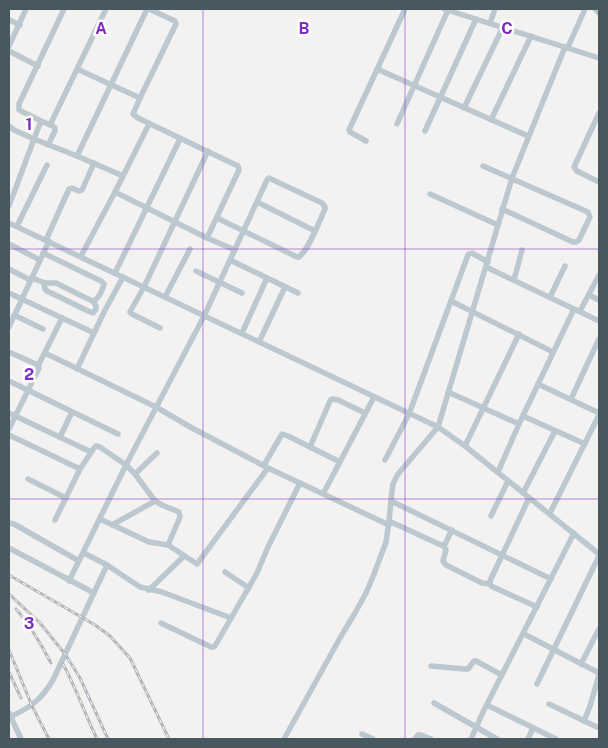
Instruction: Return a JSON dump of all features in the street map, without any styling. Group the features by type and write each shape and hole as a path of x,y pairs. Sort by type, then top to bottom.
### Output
{"street":[{"path":"9,46 26,9"},
{"path":"48,145 55,128 22,112 19,110 19,106 64,9"},
{"path":"50,125 106,9"},
{"path":"77,156 111,84 150,9 175,21 176,24 133,114 149,124 238,166 238,172 207,238"},
{"path":"366,140 349,130 405,9"},
{"path":"396,124 446,9 599,58"},
{"path":"490,23 495,9"},
{"path":"284,739 366,593 384,547 389,523 393,484 398,474 438,427 512,178 566,47 585,9"},
{"path":"595,9 599,13"},
{"path":"425,131 476,19"},
{"path":"9,20 20,25"},
{"path":"464,108 502,27"},
{"path":"491,120 531,36"},
{"path":"9,51 38,66"},
{"path":"378,69 528,136"},
{"path":"77,70 140,98"},
{"path":"599,113 574,167 599,182"},
{"path":"9,206 41,121"},
{"path":"80,256 149,124"},
{"path":"9,126 34,139 122,176"},
{"path":"115,273 180,139"},
{"path":"160,328 130,312 176,221 208,151"},
{"path":"10,323 40,260 69,189 82,190 94,163"},
{"path":"17,226 47,165"},
{"path":"483,166 588,212 590,217 578,240 573,242 502,209"},
{"path":"69,581 126,465 204,316 244,231 267,180 269,178 325,206 315,231 300,257 296,257 244,231 217,218"},
{"path":"115,192 234,250"},
{"path":"430,194 498,225"},
{"path":"257,202 315,231"},
{"path":"9,223 438,427 465,446 574,533 599,555 537,684"},
{"path":"9,244 40,260"},
{"path":"165,298 190,249"},
{"path":"514,280 522,250"},
{"path":"43,253 103,282 104,286 98,298 93,301"},
{"path":"386,460 410,414 469,254 472,253 514,280 599,321"},
{"path":"230,260 298,293"},
{"path":"550,297 565,266"},
{"path":"9,269 44,283 56,283 93,301 96,309 93,313 47,291 44,283"},
{"path":"196,271 242,293"},
{"path":"498,472 553,352 577,310 589,295 599,275"},
{"path":"77,369 123,277"},
{"path":"242,333 266,278"},
{"path":"259,342 285,287"},
{"path":"9,293 94,333"},
{"path":"589,295 599,300"},
{"path":"451,301 553,352"},
{"path":"14,315 43,329"},
{"path":"9,429 62,318"},
{"path":"465,446 519,334"},
{"path":"571,399 599,339"},
{"path":"9,352 38,366"},
{"path":"45,353 156,407 192,428 300,483 439,545 443,545"},
{"path":"9,381 118,434"},
{"path":"538,384 599,414 550,513"},
{"path":"448,392 519,424"},
{"path":"323,494 374,397"},
{"path":"310,447 332,398 365,413"},
{"path":"9,412 91,452"},
{"path":"60,438 72,412"},
{"path":"523,416 584,444"},
{"path":"523,493 555,431"},
{"path":"100,519 149,542 168,545 197,564 266,466 282,434 340,462"},
{"path":"9,435 80,469"},
{"path":"55,520 80,469 96,446 126,465 155,501 179,512 180,517 168,545"},
{"path":"135,474 157,452"},
{"path":"28,479 66,498"},
{"path":"490,516 508,481"},
{"path":"161,623 213,647 261,566 268,547 300,483"},
{"path":"490,584 529,498"},
{"path":"112,525 155,501"},
{"path":"391,501 551,579"},
{"path":"9,523 14,524 79,561"},
{"path":"443,545 452,530"},
{"path":"471,739 574,533"},
{"path":"443,545 446,550 443,561 446,565 482,583 490,584 537,608"},
{"path":"9,548 94,593"},
{"path":"84,553 107,565 140,587 162,592 231,618"},
{"path":"149,590 184,556"},
{"path":"20,739 10,715 32,706 43,696 53,680 107,565"},
{"path":"224,572 249,588"},
{"path":"582,664 599,629"},
{"path":"524,634 599,674 584,720"},
{"path":"431,666 468,669 476,661 502,674"},
{"path":"434,703 497,739"},
{"path":"549,704 599,728"},
{"path":"487,705 556,739"},
{"path":"528,739 533,728"},
{"path":"362,734 373,739"},
{"path":"415,739 418,735 422,735 431,739"}],"railway":[{"path":"9,575 95,625 110,636 130,658 169,739"},
{"path":"9,594 40,623 65,654 80,678 108,739"},
{"path":"16,609 35,635 51,663"},
{"path":"9,650 32,706 49,739"},
{"path":"63,664 97,739"},
{"path":"9,672 21,698"}]}
